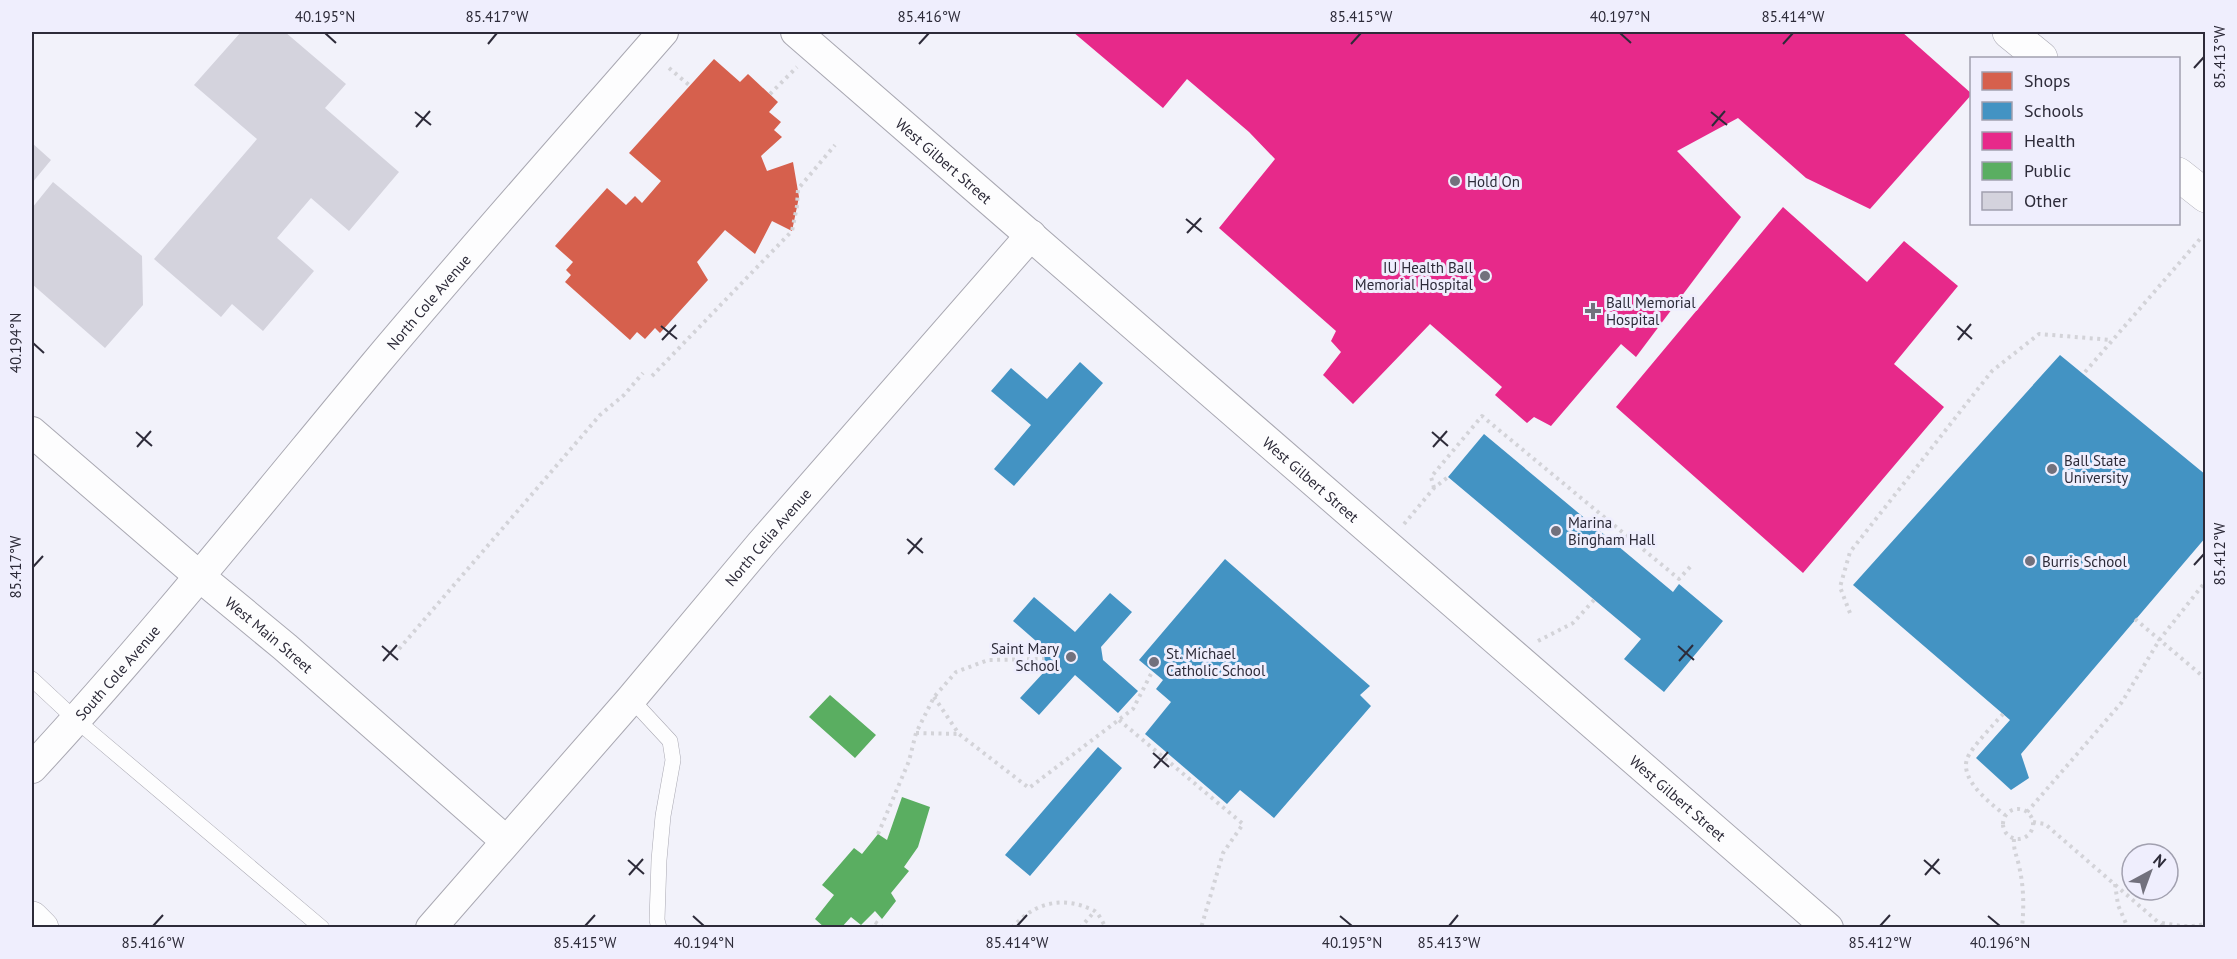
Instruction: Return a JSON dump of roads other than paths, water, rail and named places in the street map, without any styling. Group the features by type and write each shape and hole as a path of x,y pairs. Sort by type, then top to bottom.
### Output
{"street":[{"name":"North Cole Avenue","path":"199,576 451,274 663,32"},
{"name":"West Gilbert Street","path":"795,32 1828,927"},
{"path":"2009,32 2040,57"},
{"path":"2180,176 2205,196"},
{"name":"North Celia Avenue","path":"431,927 632,699 761,544 1031,235"},
{"name":"West Main Street","path":"32,432 199,576 285,646 506,841"},
{"name":"South Cole Avenue","path":"32,768 199,576"},
{"path":"32,918 42,927"}],"lane":[{"path":"32,679 76,720 322,927"},
{"path":"632,699 670,741 673,760 663,816 659,860 657,920 659,927"}],"place":[{"name":"Hold On","path":"1455,181"},
{"name":"IU Health Ball Memorial Hospital","path":"1485,276"},
{"name":"Ball Memorial Hospital","path":"1593,311"},
{"name":"Ball State University","path":"2052,469"},
{"name":"Marina Bingham Hall","path":"1556,531"},
{"name":"Burris School","path":"2030,561"},
{"name":"Saint Mary School","path":"1071,657"},
{"name":"St. Michael Catholic School","path":"1154,662"}]}
